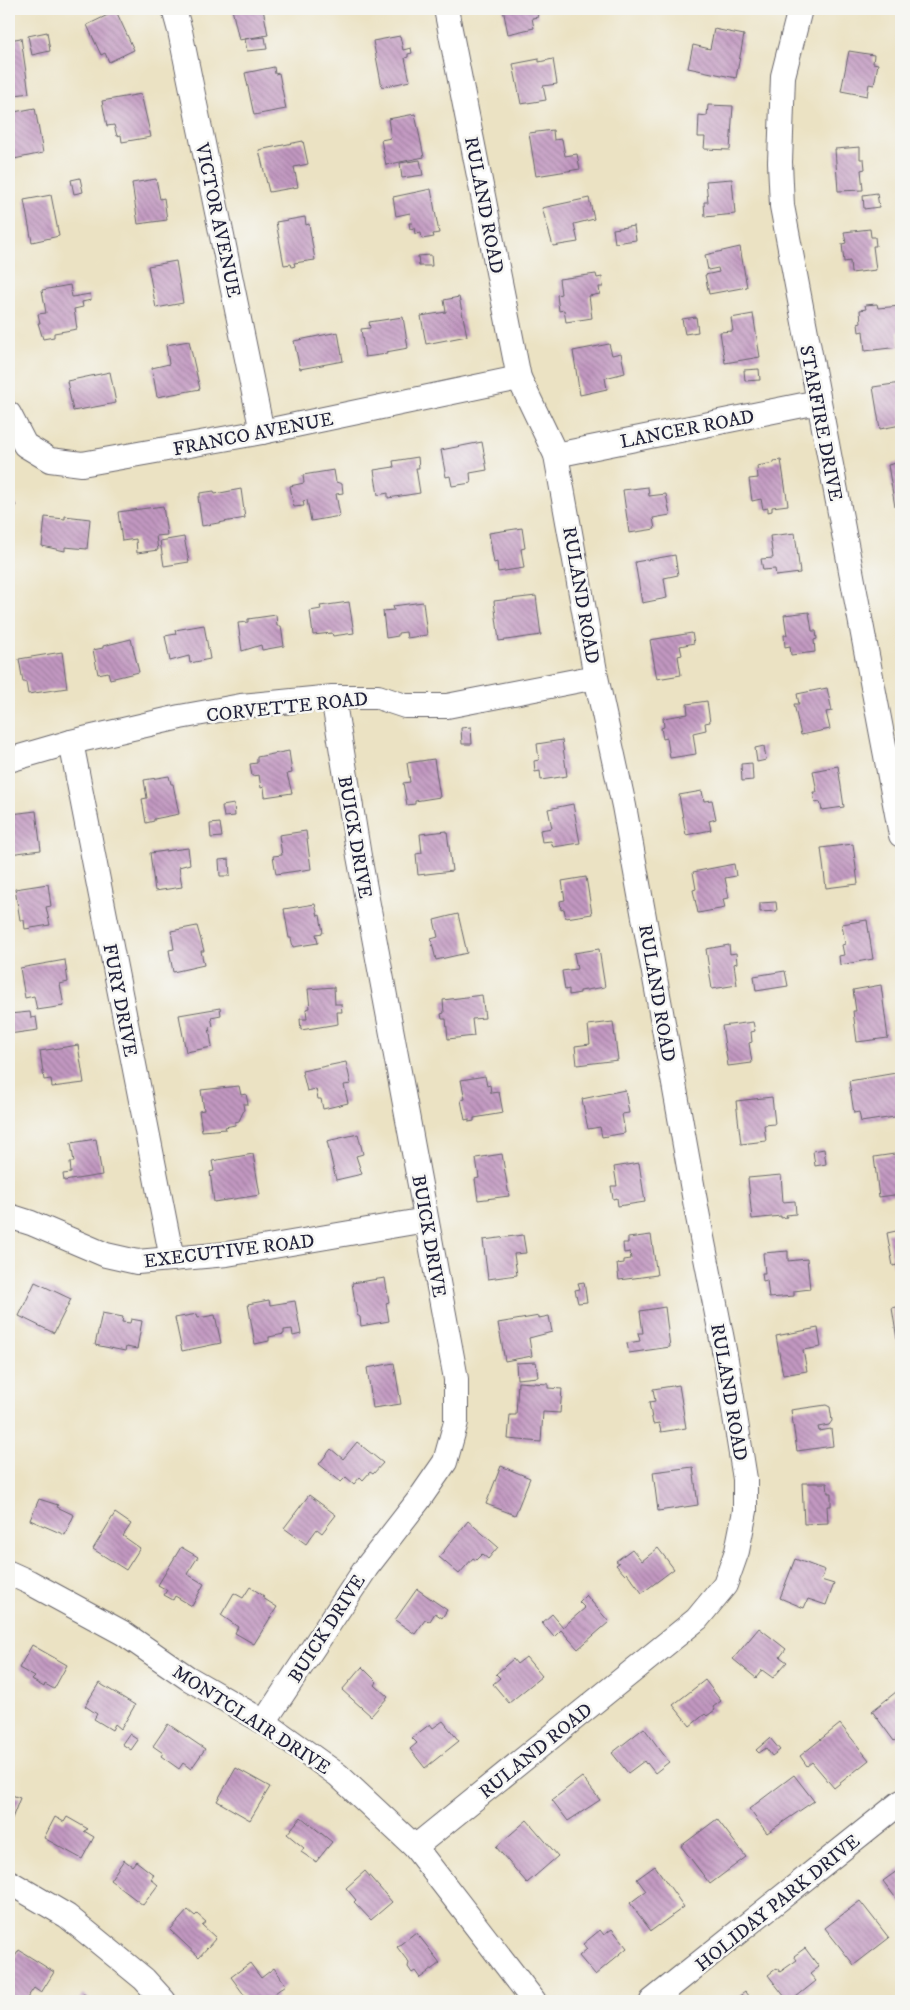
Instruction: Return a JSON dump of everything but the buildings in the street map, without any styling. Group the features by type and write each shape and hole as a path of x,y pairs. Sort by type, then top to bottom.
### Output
{"street":[{"name":"VICTOR AVENUE","path":"174,9 262,432"},
{"name":"RULAND ROAD","path":"415,1847 697,1619 725,1585 737,1551 745,1511 745,1479 726,1360 697,1212 624,806 596,677 556,455 519,378 446,9"},
{"name":"STARFIRE DRIVE","path":"800,9 783,76 780,162 782,206 901,835"},
{"name":"FRANCO AVENUE","path":"9,414 24,445 50,460 82,464 262,432 519,378"},
{"name":"LANCER ROAD","path":"556,455 818,402"},
{"name":"CORVETTE ROAD","path":"9,760 71,742 241,706 333,697 378,697 406,706 447,706 596,677"},
{"name":"BUICK DRIVE","path":"264,1722 366,1568 418,1501 445,1462 456,1422 456,1379 359,856 333,697"},
{"name":"FURY DRIVE","path":"71,742 172,1259"},
{"name":"EXECUTIVE ROAD","path":"9,1216 31,1223 106,1255 137,1262 227,1254 426,1220"},
{"name":"MONTCLAIR DRIVE","path":"9,1573 29,1582 123,1634 188,1678 264,1722 338,1775 415,1847 534,2001"},
{"name":"HOLIDAY PARK DRIVE","path":"652,2001 901,1802"},
{"path":"9,1882 67,1916 144,1979 164,2001"}]}
